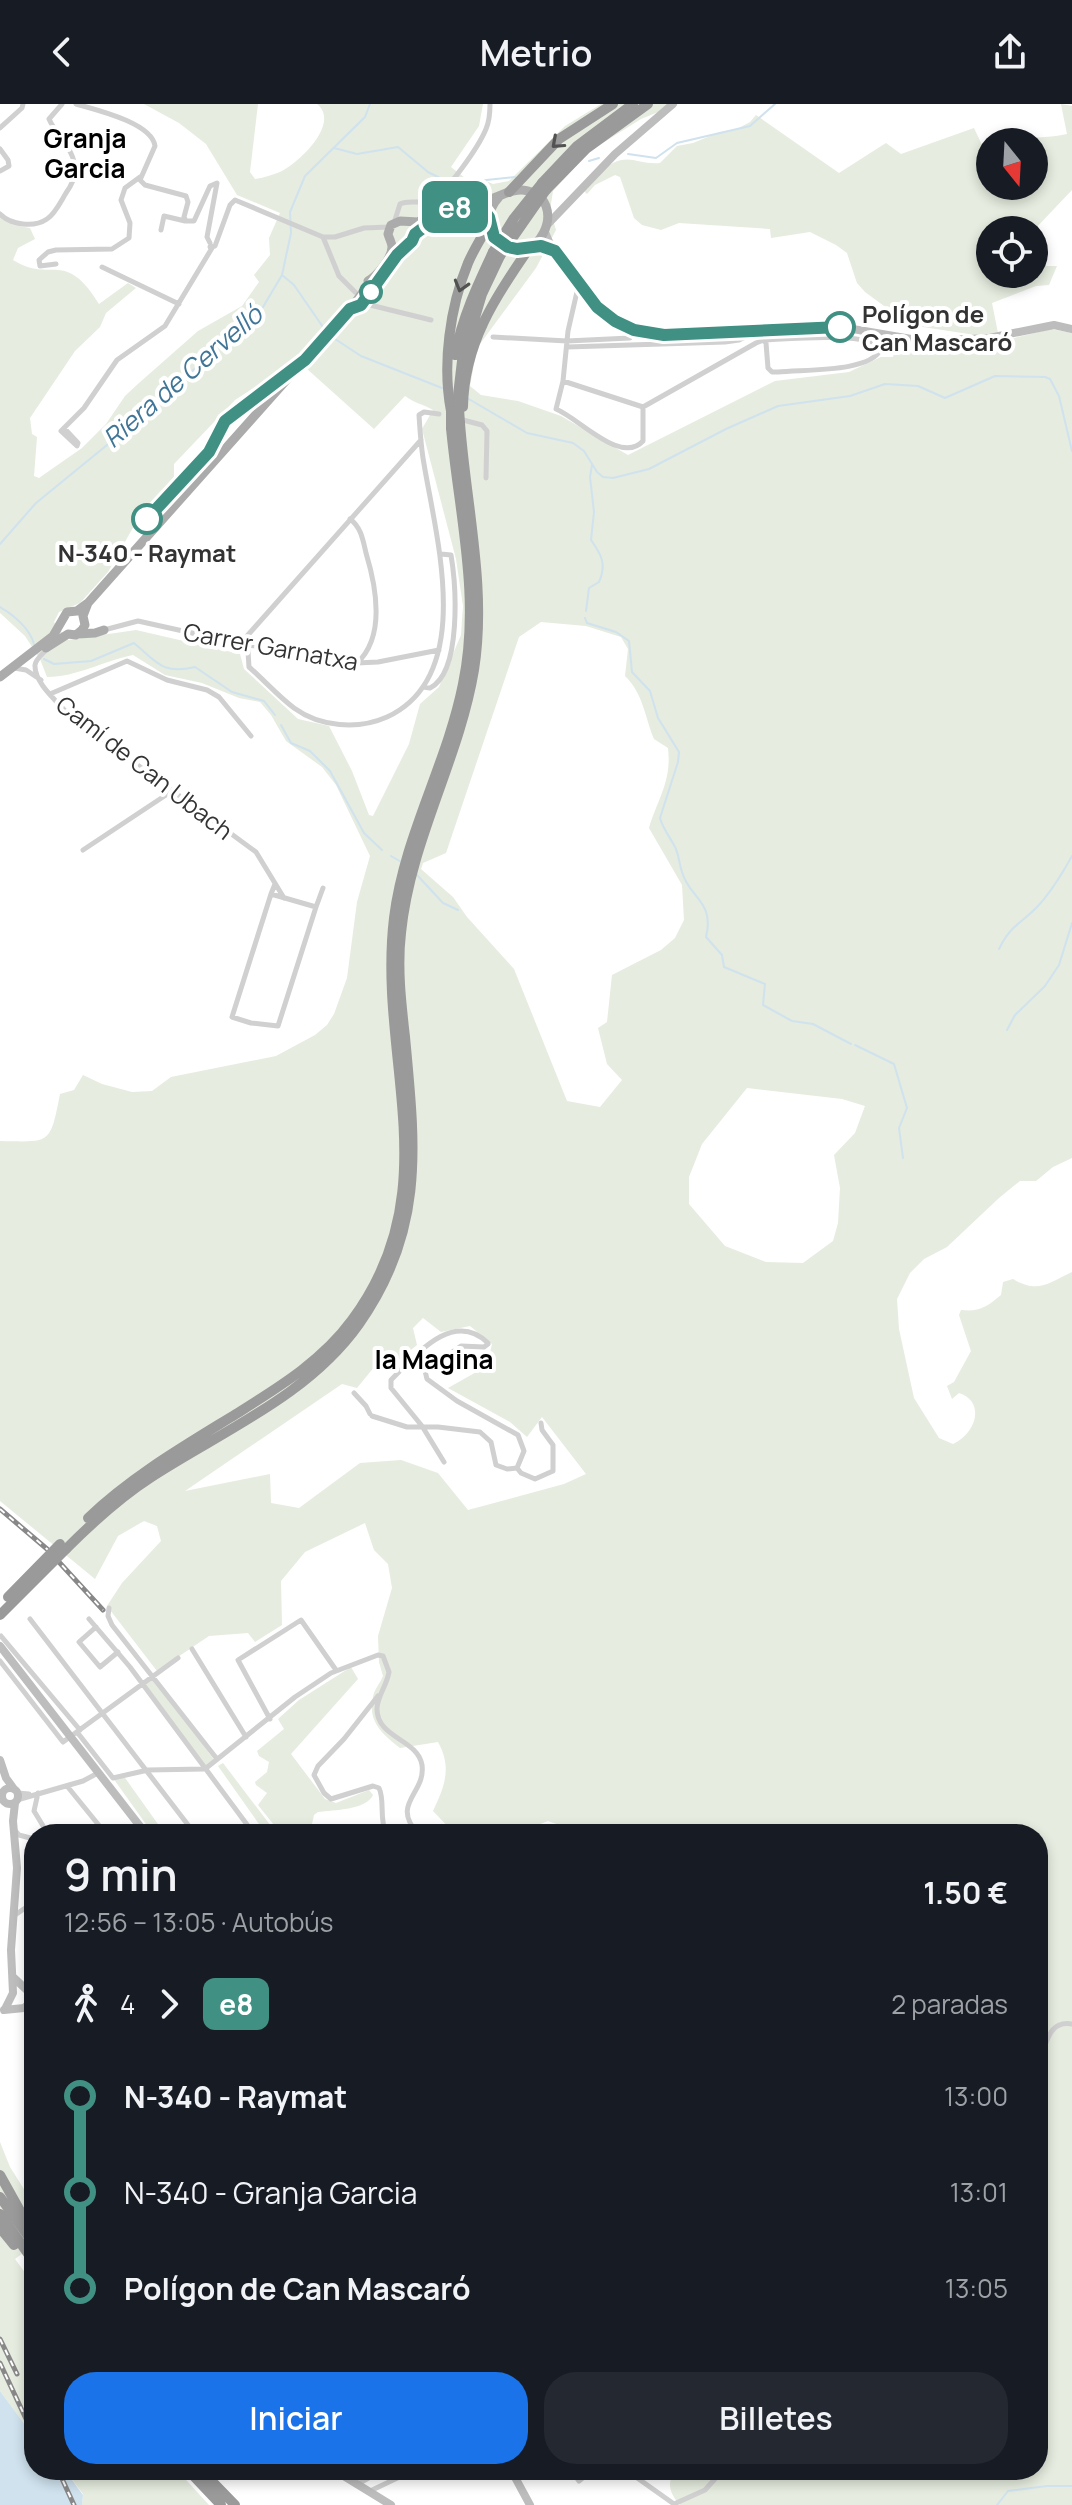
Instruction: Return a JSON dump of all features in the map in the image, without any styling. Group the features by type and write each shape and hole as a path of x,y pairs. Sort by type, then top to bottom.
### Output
{"highway":[{"path":"504,195 559,139 613,104"},
{"path":"459,424 451,411 463,323 475,290 514,218 577,146 633,104"},
{"path":"544,186 586,149 648,104"},
{"path":"0,1605 63,1546 127,1494 279,1399 312,1374 356,1328 380,1289 403,1232 413,1182 414,1139 399,970 403,888 455,720 467,667 471,596 459,424 458,358 462,281 489,221"},
{"path":"458,358 531,246"},
{"path":"0,1615 63,1546"},
{"path":"0,2175 24,2218"},
{"path":"0,2197 24,2230"},
{"path":"0,2214 24,2249"},
{"path":"0,2228 24,2253"},
{"path":"197,2480 221,2505"},
{"path":"211,2480 235,2505"}],"main road":[{"path":"531,246 565,205 633,136 673,104"},
{"path":"396,227 418,222 440,206 453,201 527,191 544,205 546,229 555,251 603,313 620,324 651,334 853,328 923,341 989,338 1054,325 1072,329"},
{"path":"489,221 491,208 504,195"},
{"path":"35,656 65,636 82,630 82,616 88,603 353,307 356,295 367,281 374,281 415,234 443,213 461,205 480,207 494,237 504,245 517,249 531,246 555,251"},
{"path":"544,205 553,208 565,205"},
{"path":"396,227 415,234"},
{"path":"396,227 399,247 405,246"},
{"path":"374,281 390,253 396,227"},
{"path":"65,636 60,623 67,612 82,616 90,628 104,630"},
{"path":"0,677 65,636 104,630"},
{"path":"0,1646 4,1664"},
{"path":"0,1655 4,1664 76,1733 99,1773 136,1824"},
{"path":"0,1760 6,1778 17,1849 18,1908 13,1919 12,1995 2,2010"},
{"path":"0,1783 9,1798"},
{"path":"13,1976 24,1987"},
{"path":"12,1995 24,1994"},
{"path":"12,1995 24,2012"},
{"path":"2,2010 19,2008 24,2001"},
{"path":"349,2480 391,2505"},
{"path":"516,2480 530,2505"}],"street":[{"path":"0,128 23,104"},
{"path":"0,214 28,225 50,218 74,181 76,173 71,153 49,119 62,104"},
{"path":"56,264 40,266 39,260 56,250 112,249 129,238 130,223 121,200 125,188 140,177 155,146 154,139 114,114 76,104"},
{"path":"396,227 403,202 433,200 475,149 487,127 490,104"},
{"path":"0,149 9,166 0,171"},
{"path":"140,177 145,185 186,196 186,221"},
{"path":"161,230 164,216 194,221 211,184 217,183 207,237 212,244"},
{"path":"445,188 453,201"},
{"path":"64,428 84,408 117,360 165,326 234,201 238,200 323,237 335,237 359,229 396,227"},
{"path":"375,228 396,227"},
{"path":"323,237 339,276 355,292"},
{"path":"102,267 179,304"},
{"path":"579,283 556,409 621,449 636,448 643,441 643,407"},
{"path":"573,308 582,300 591,299"},
{"path":"353,307 431,320"},
{"path":"563,381 643,407 736,354 788,330"},
{"path":"725,342 756,332 764,340 768,368 772,372 854,366 878,355 881,349 874,341 849,338 764,340"},
{"path":"493,337 567,344 725,342 736,345 736,354"},
{"path":"567,344 630,338"},
{"path":"421,440 250,632 246,645 249,667 293,708 331,724 364,724 388,716 413,699 423,687 439,648 443,606 440,554 423,461 419,415 424,412 439,414"},
{"path":"459,424 482,425 487,431 486,478"},
{"path":"408,455 417,456 423,461"},
{"path":"350,519 359,529 366,550 375,603 372,640 366,654 357,663"},
{"path":"423,687 430,688 441,679 452,645 453,570 451,555 440,554"},
{"name":"Carrer Garnatxa","path":"104,630 138,621 246,645 317,652 357,663 378,662 452,645"},
{"name":"Camí de Can Ubach","path":"35,656 35,666 41,680 68,714 253,850 275,884"},
{"path":"50,694 127,661 167,680 207,690 219,697 251,736"},
{"name":"Camí de Can Ubach","path":"13,668 26,670 41,680"},
{"path":"83,850 172,791"},
{"path":"275,884 232,1017 278,1026 323,888"},
{"path":"275,884 284,898"},
{"path":"271,894 316,907"},
{"path":"444,1462 422,1426 391,1388 391,1380 433,1340 449,1332 465,1330 475,1333 488,1344 484,1347 461,1346 425,1371 427,1379 457,1401 518,1435 524,1451 517,1468"},
{"path":"354,1393 371,1415 395,1425 480,1432 491,1442 496,1465 507,1469 517,1468"},
{"path":"517,1468 535,1479 553,1471 553,1445 542,1430 541,1423"},
{"path":"109,1608 109,1621 217,1759"},
{"path":"30,1619 188,1824"},
{"path":"89,1619 118,1652 246,1824"},
{"path":"270,1719 238,1660 301,1620 336,1670"},
{"path":"96,1627 79,1642 100,1667 118,1652"},
{"path":"1,1636 113,1778 148,1770 205,1769 295,1697 336,1670 375,1655 383,1656 389,1672 378,1700 377,1714 383,1726 414,1751 420,1760 421,1776 407,1811 410,1824"},
{"path":"192,1649 246,1737"},
{"path":"76,1733 178,1658"},
{"path":"382,1692 318,1766 314,1775 331,1799 373,1786 379,1788 383,1824"},
{"path":"364,1715 370,1710 377,1714"},
{"path":"9,1798 67,1786 99,1773"},
{"path":"67,1786 98,1824"},
{"path":"38,1793 34,1811 42,1824"},
{"path":"14,1825 24,1835"},
{"path":"17,1849 24,1838"},
{"path":"18,1908 24,1906"},
{"path":"1048,2038 1051,2031 1060,2024 1072,2024"},
{"path":"356,2485 365,2480"},
{"path":"367,2492 388,2480"},
{"path":"640,2480 675,2504 705,2490 714,2480"}],"shaded area":[{"path":"144,104 258,104 250,172 255,179 288,167 315,142 324,121 323,112 317,104 483,104 479,126 451,167 465,178 493,184 509,181 565,126 601,104 678,104 641,119 590,151 553,191 550,210 556,230 536,268 477,348 470,386 481,395 518,401 561,416 628,455 775,381 849,372 881,357 893,357 896,347 903,344 998,342 1051,329 1072,333 1072,1158 1053,1167 1036,1181 1020,1181 947,1247 924,1259 910,1273 897,1299 899,1329 914,1398 939,1438 953,1444 967,1433 975,1418 973,1403 959,1393 952,1399 947,1386 954,1382 971,1351 959,1315 961,1310 978,1309 991,1303 1001,1295 1003,1282 1013,1279 1037,1286 1072,1272 1072,2505 680,2505 670,2485 671,2480 1048,2480 1048,1824 556,1824 548,1821 540,1824 445,1824 433,1811 441,1793 446,1768 438,1742 400,1748 381,1731 372,1711 374,1693 383,1676 378,1636 392,1588 388,1564 374,1550 365,1523 305,1552 281,1581 282,1625 255,1642 248,1633 209,1636 157,1671 107,1606 122,1583 161,1541 157,1526 144,1521 118,1536 95,1579 0,1501 0,1141 29,1141 45,1137 54,1123 60,1094 74,1090 83,1075 132,1092 152,1091 171,1077 276,1056 315,1035 334,1014 347,978 357,902 370,856 336,785 322,767 286,741 260,702 239,698 202,683 165,675 133,655 69,674 47,677 25,636 0,613 0,216 13,225 30,228 35,239 18,248 13,260 26,266 58,270 77,277 99,304 128,283 136,288 106,313 100,327 75,351 30,418 32,434 37,437 34,476 39,478 82,448 106,424 125,396 198,331 242,306 259,282 254,275 270,255 269,238 280,213 237,195 206,144 179,123","holes":["297,360 374,429 405,396 433,410 422,429 456,559 463,606 461,635 439,687 420,704 409,744 373,816 369,815 352,771 329,726 298,719 244,669 240,654 136,630 68,640 54,622 59,612 80,603 108,572 139,517 174,477 174,464 235,400 255,387 258,390","541,622 586,626 621,637 628,649 625,676 640,698 654,739 668,748 666,780 649,828 682,885 684,920 675,938 661,950 612,975 607,1022 598,1028 607,1064 622,1080 600,1107 567,1101 514,969 453,897 421,869 423,863 446,853 519,637","747,1088 842,1099 865,1106 855,1133 834,1155 840,1188 838,1223 833,1241 803,1263 766,1262 725,1246 689,1204 689,1177 702,1144","423,1318 441,1332 470,1326 492,1344 487,1366 448,1388 510,1422 527,1437 542,1417 586,1474 564,1484 468,1510 438,1473 401,1460 360,1463 299,1508 271,1503 270,1474 185,1491 342,1384 357,1388 384,1355 396,1362 417,1345 413,1328"]},
{"path":"1061,104 1072,106 1072,190 1047,216 976,216 976,288 1031,288 992,303 998,333 975,335 910,325 857,283 847,253 810,232 771,238 770,229 679,223 661,230 642,225 634,218 620,177 615,175 595,185 587,194 584,191 611,164 625,160 660,163 677,146 737,129 756,115 839,173 886,143 901,154 974,128 976,200 1048,200 1048,137 1067,134"},
{"path":"1048,266 1057,266 1049,285"},
{"path":"351,1667 358,1679 291,1754 325,1799 336,1803 369,1790 373,1795 364,1804 318,1812 312,1824 273,1824 258,1805 267,1793 255,1782 267,1772 269,1762 257,1751 284,1729 278,1719 299,1700"},
{"path":"154,1676 214,1760 205,1768 142,1684"},
{"path":"223,1763 269,1824 259,1824 218,1766"},
{"path":"123,1775 158,1824 146,1824 113,1778"},
{"path":"0,2142 10,2167 24,2189 24,2252 15,2259 24,2271 24,2423 0,2391"},
{"path":"72,2480 186,2480 209,2505 82,2505 83,2494"}],"water":[{"path":"0,2391 24,2423 24,2480 72,2480 83,2495 82,2505 0,2505"}],"waterway":[{"name":"Riera de Cervelló","path":"0,544 36,503 134,423 157,399 263,307 282,275 291,233 290,212 305,176 365,117 370,104"},
{"path":"628,154 656,158 677,143 750,126 775,104"},
{"path":"334,148 357,154 398,147 428,172 458,183 515,177"},
{"path":"589,161 599,158"},
{"path":"282,275 294,285 325,330"},
{"path":"329,335 361,356 442,388"},
{"path":"467,398 527,433 573,443 584,451 597,472 603,477 613,478 649,469 778,406 850,396 885,384 918,386 945,398 995,376 1045,377 1050,379 1059,396 1072,451"},
{"path":"586,611 589,588 599,582 603,570 600,555 591,540 594,512 590,477 592,465"},
{"path":"0,607 21,623 34,644"},
{"path":"585,618 587,623 616,632 629,641 632,672 650,691 658,718 679,752 660,818 676,850 685,881 704,907 708,925 706,937 722,955 724,967 765,984 763,1005 792,1021 813,1024 851,1044"},
{"path":"44,659 54,664 91,661 134,643 167,668 195,667 232,692 264,701 275,715"},
{"path":"281,725 291,743 310,751 330,771 364,833 382,850"},
{"path":"391,856 403,863"},
{"path":"999,949 1011,930 1046,896 1072,856"},
{"path":"417,875 443,903 458,910"},
{"path":"1007,1030 1015,1015 1045,986 1059,965 1072,923"},
{"path":"855,1045 894,1064 907,1108 899,1128 903,1158"},
{"path":"997,2505 1008,2491 1072,2486"}],"railway":[{"path":"0,1509 47,1549 103,1610"},
{"path":"0,2339 17,2374"},
{"path":"0,2363 24,2415"},
{"path":"63,2480 74,2505"}],"bus line":[{"name":"e8","path":"147,519 209,452 225,421 244,403 305,360 350,309 361,305 415,234 443,213 461,205 483,209 489,217 494,237 508,247 541,246 555,251 597,307 634,330 664,335 840,327"}],"place":[{"name":"Polígon de Can Mascaró","path":"840,327"},
{"name":"N-340 - Raymat","path":"147,519"}],"district":[{"name":"Granja Garcia","path":"85,153"},
{"name":"la Magina","path":"434,1359"}]}
